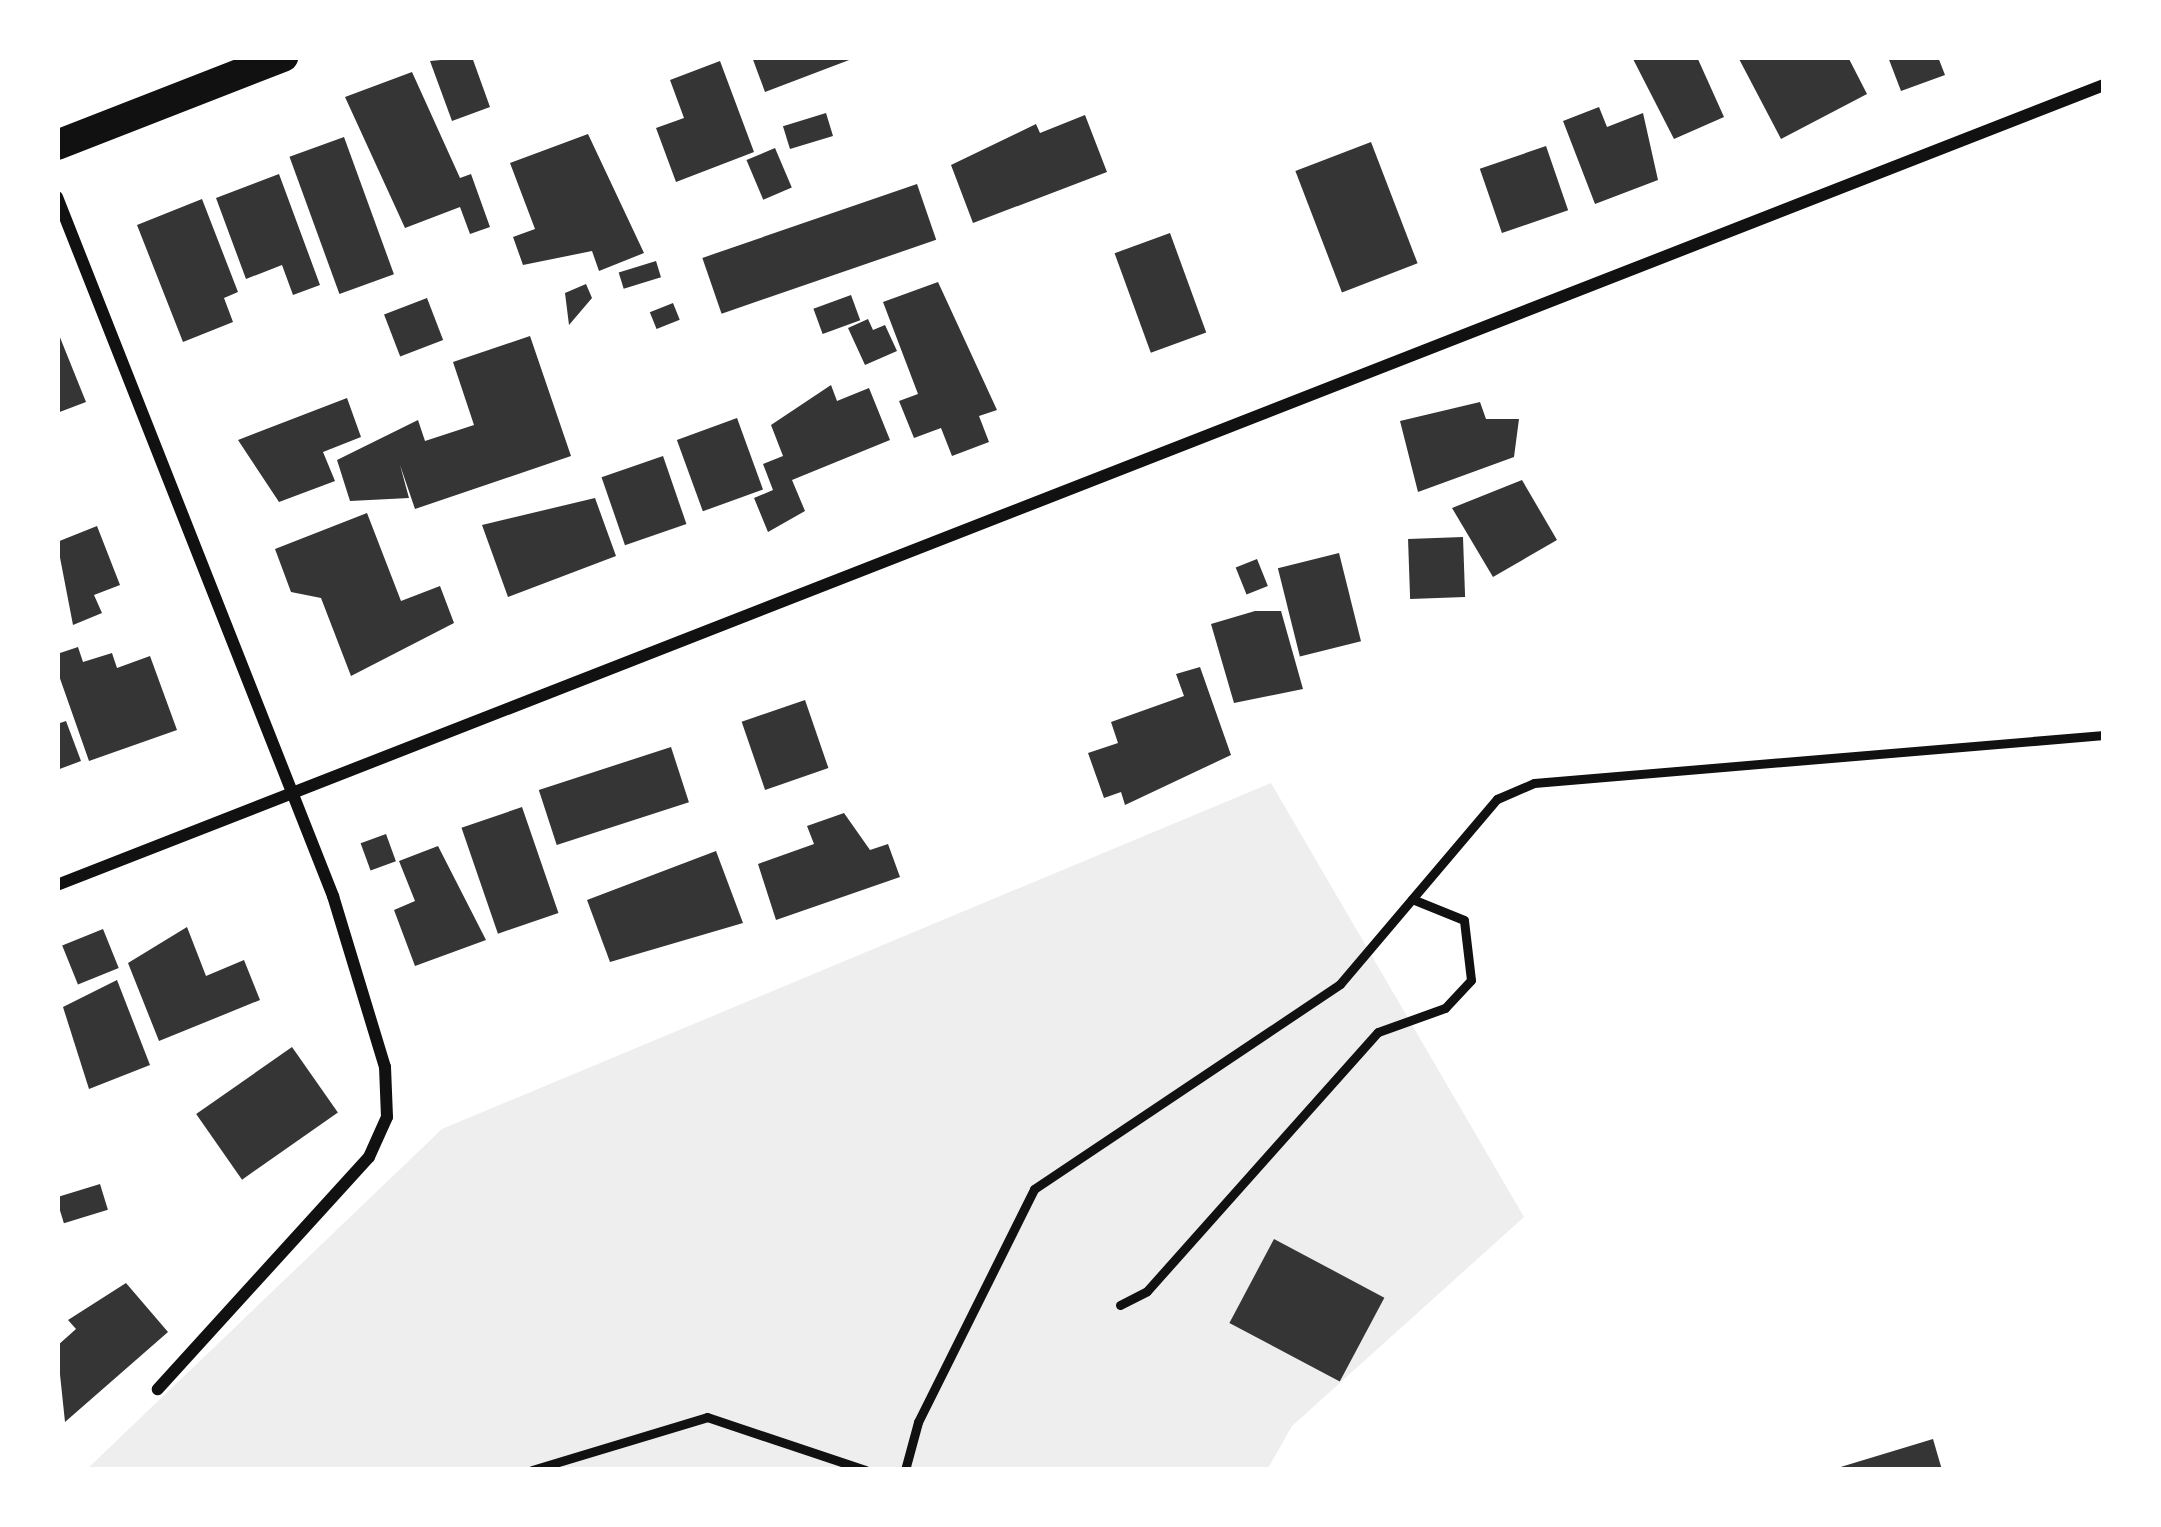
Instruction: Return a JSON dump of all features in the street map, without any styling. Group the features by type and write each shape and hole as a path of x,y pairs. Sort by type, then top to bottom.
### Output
{"main road":[{"path":"57,145 283,57"}],"street":[{"path":"57,885 2104,85"},
{"path":"57,197 372,1012 386,1117 358,1170 158,1389"}],"lane":[{"path":"905,1470 918,1422 1034,1189 1340,984 1498,799 1534,783 2104,736"},
{"path":"1120,1305 1148,1291 1378,1032 1445,1008 1471,980 1464,920 1412,899"},
{"path":"532,1470 706,1417 865,1470"}],"shaded area":[{"path":"1271,783 1524,1217 1292,1426 1267,1470 86,1470 442,1129"}],"building":[{"path":"472,57 490,107 452,121 430,61"},
{"path":"752,57 857,57 765,92"},
{"path":"1632,57 1697,57 1724,117 1674,139"},
{"path":"1738,57 1848,57 1867,94 1781,139"},
{"path":"1888,57 1938,57 1945,75 1901,91"},
{"path":"720,61 754,152 676,182 656,128 684,118 670,80"},
{"path":"412,72 460,178 471,174 490,227 470,234 460,207 405,228 345,97"},
{"path":"1599,107 1607,127 1643,113 1658,180 1595,204 1563,121"},
{"path":"826,113 833,136 790,149 783,126"},
{"path":"1085,115 1107,172 973,223 951,165 1036,124 1040,133"},
{"path":"588,134 644,253 599,271 592,251 523,265 513,237 535,229 510,163"},
{"path":"344,137 394,274 339,294 289,157"},
{"path":"1371,142 1418,263 1342,292 1295,171"},
{"path":"1546,146 1568,210 1502,233 1480,169"},
{"path":"775,148 792,188 763,200 746,160"},
{"path":"279,174 320,285 293,295 282,265 246,279 216,198"},
{"path":"917,184 936,240 722,314 702,258"},
{"path":"202,199 238,292 224,298 233,322 183,342 137,225"},
{"path":"1170,233 1206,333 1151,353 1115,253"},
{"path":"656,261 661,277 624,289 619,272"},
{"path":"938,282 997,410 979,416 989,442 952,456 941,428 914,438 899,401 918,394 883,302"},
{"path":"586,284 592,298 569,325 565,293"},
{"path":"851,295 860,320 823,334 813,309"},
{"path":"427,298 443,340 400,356 384,314"},
{"path":"673,303 680,320 657,329 650,312"},
{"path":"868,319 873,330 885,325 897,351 865,365 848,328"},
{"path":"57,330 86,402 57,413"},
{"path":"530,336 571,456 415,509 400,465 409,498 350,501 337,460 418,420 425,441 474,425 453,362"},
{"path":"831,385 837,401 869,388 890,440 792,480 805,511 768,532 754,498 773,490 763,464 783,456 771,425"},
{"path":"347,398 361,437 323,452 335,481 279,502 238,440"},
{"path":"1480,402 1486,419 1519,419 1514,457 1418,492 1400,421"},
{"path":"737,418 763,489 703,511 677,440"},
{"path":"663,456 686,524 625,545 602,477"},
{"path":"1522,480 1557,540 1493,577 1452,508"},
{"path":"595,498 616,556 508,597 482,525"},
{"path":"367,513 401,601 440,586 454,623 351,676 321,598 291,592 275,549"},
{"path":"97,526 120,585 94,595 102,613 73,625 57,542"},
{"path":"1463,537 1465,597 1410,599 1408,539"},
{"path":"1339,553 1361,641 1300,657 1278,568"},
{"path":"1257,559 1268,586 1247,595 1236,568"},
{"path":"1255,611 1281,611 1303,689 1234,703 1211,624"},
{"path":"78,647 83,662 112,653 117,668 150,656 177,730 89,761 57,670 57,654"},
{"path":"1200,667 1231,755 1125,805 1121,792 1104,798 1088,753 1118,743 1111,722 1184,696 1176,674"},
{"path":"805,700 828,768 765,790 742,722"},
{"path":"66,721 81,761 57,770 57,724"},
{"path":"671,747 689,802 557,845 539,790"},
{"path":"522,807 558,913 498,934 461,828"},
{"path":"844,813 870,850 888,844 900,877 776,920 758,864 814,844 807,826"},
{"path":"386,834 396,861 371,870 361,843"},
{"path":"438,846 486,940 415,966 394,910 415,901 399,861"},
{"path":"716,851 743,923 610,962 587,900"},
{"path":"187,927 206,976 244,960 260,1000 159,1041 128,963"},
{"path":"103,929 119,968 78,984 62,945"},
{"path":"117,980 150,1065 89,1089 63,1007"},
{"path":"292,1047 338,1113 242,1180 196,1114"},
{"path":"100,1184 108,1210 64,1223 57,1197"},
{"path":"1274,1239 1384,1298 1340,1382 1229,1323"},
{"path":"126,1283 168,1332 65,1422 57,1346 76,1329 68,1320"},
{"path":"1933,1439 1942,1470 1834,1470 1834,1469"}]}
